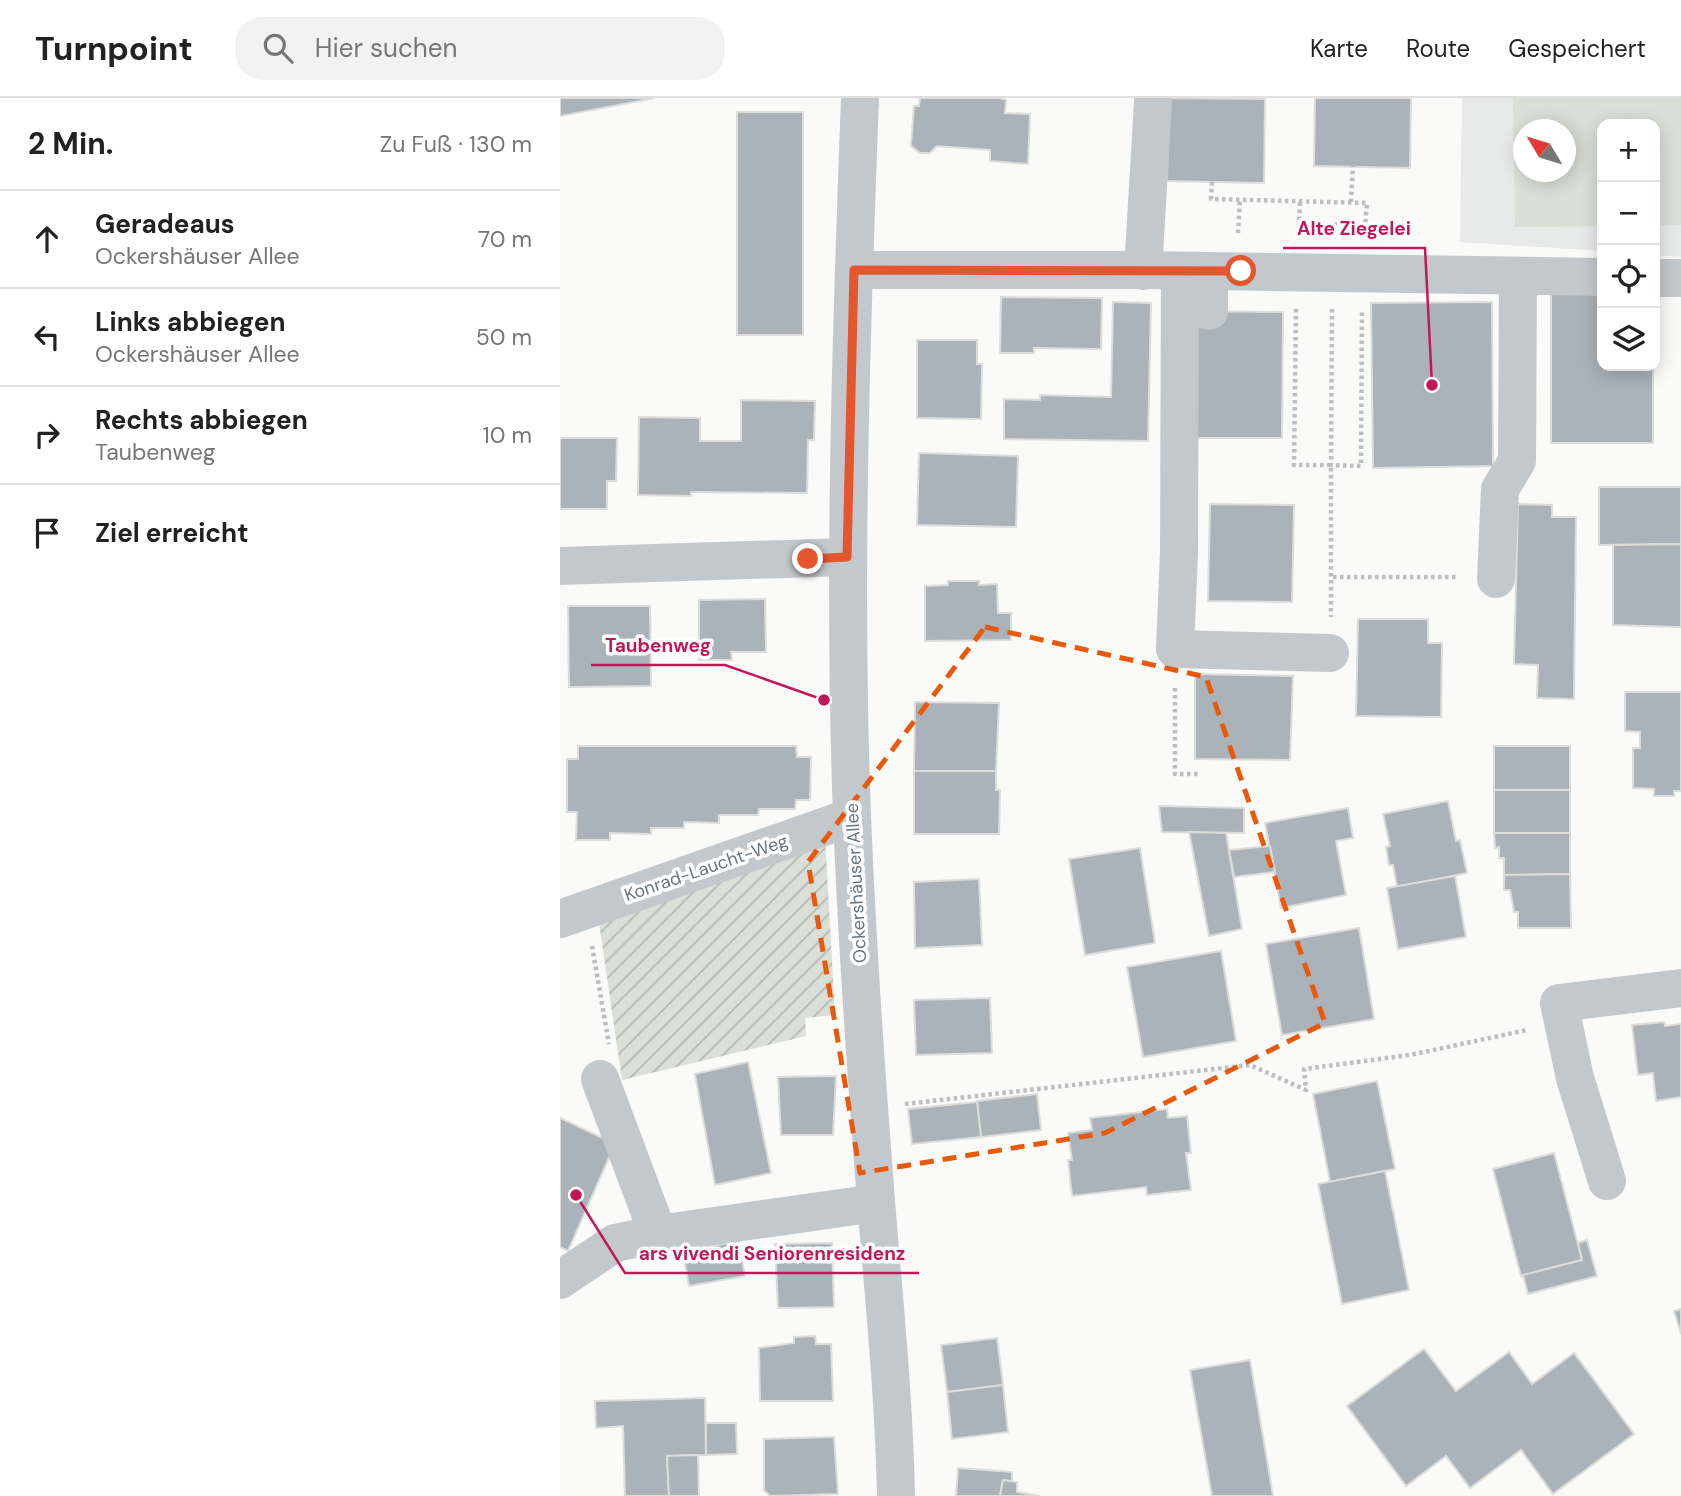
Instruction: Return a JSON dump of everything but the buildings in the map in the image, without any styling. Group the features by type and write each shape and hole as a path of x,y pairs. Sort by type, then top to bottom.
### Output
{"street":[{"name":"Ockershäuser Allee","path":"860,98 847,557 852,817 869,1107 892,1389 896,1496"},
{"path":"1153,102 1177,271 1179,552 1175,649 1330,653"},
{"path":"854,270 1597,277"},
{"path":"1177,271 1209,311"},
{"path":"1496,579 1500,489 1517,461 1518,276"},
{"path":"1660,278 1681,278"},
{"path":"560,566 847,557"},
{"name":"Konrad-Laucht-Weg","path":"573,915 852,817"},
{"path":"1607,1181 1575,1078 1559,1003 1681,988"},
{"path":"600,1079 658,1234"},
{"path":"560,1280 615,1243 658,1234 877,1203"}],"path":[{"path":"1351,202 1353,166"},
{"path":"1212,182 1211,199 1367,203 1365,225 1330,274 1294,465 1361,466 1330,274"},
{"path":"1299,224 1365,225"},
{"path":"1330,274 1330,653"},
{"path":"1332,577 1496,579"},
{"path":"1175,649 1175,774 1198,774"},
{"path":"573,915 610,1050 600,1079"},
{"path":"869,1107 1250,1065 1306,1090 1304,1069 1410,1055 1563,1021"}],"highlighted area":[{"path":"985,627 1206,677 1325,1023 1105,1133 860,1173 808,862"}],"shaded area":[{"path":"1462,98 1681,98 1681,257 1660,255 1660,119 1597,119 1597,251 1460,242"},
{"path":"1513,98 1681,98 1681,225 1660,225 1660,119 1597,119 1597,226 1515,227 1514,182 1576,182 1576,119 1513,119"},
{"path":"825,836 835,1015 805,1018 806,1036 622,1080 598,916"}],"place":[{"name":"Alte Ziegelei","path":"1432,385"},
{"name":"Taubenweg","path":"824,700"},
{"name":"ars vivendi Seniorenresidenz","path":"576,1195"}],"route":[{"path":"808,559 847,557 854,270 1241,271"}]}
